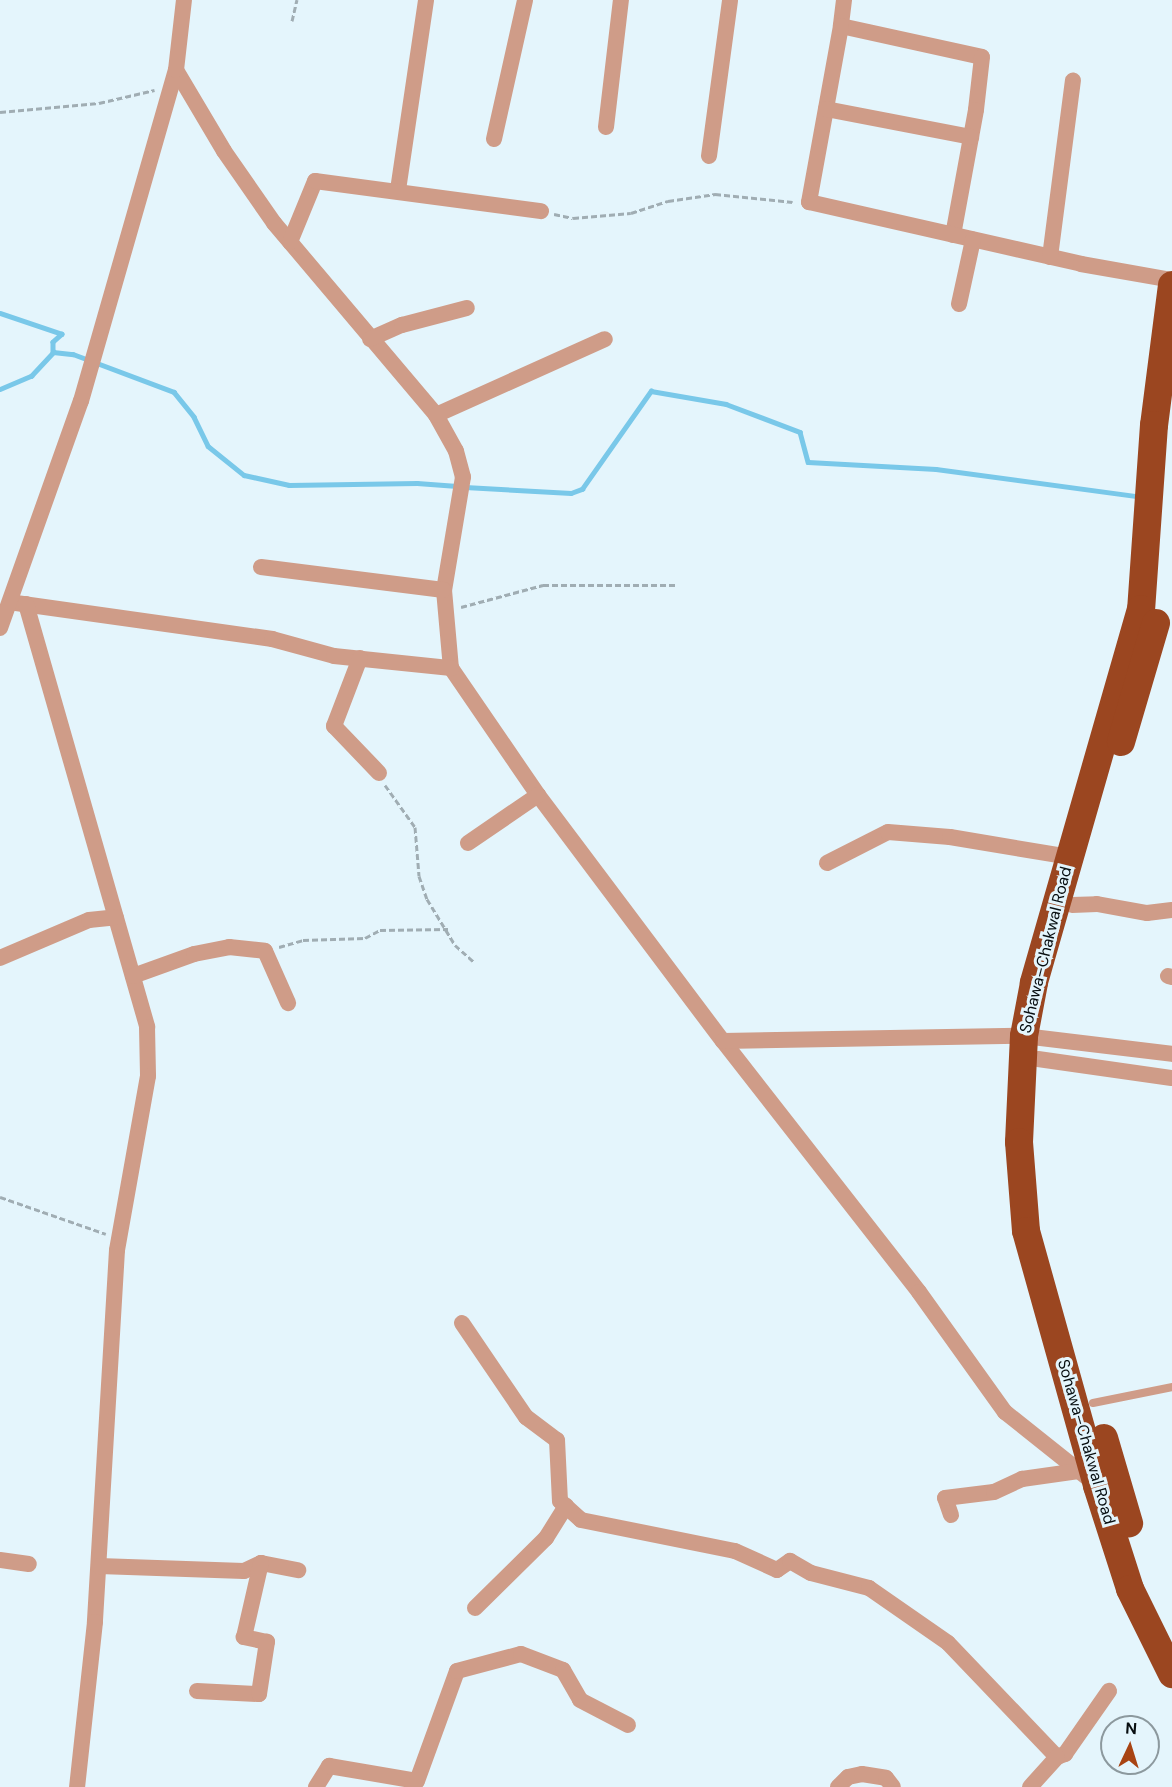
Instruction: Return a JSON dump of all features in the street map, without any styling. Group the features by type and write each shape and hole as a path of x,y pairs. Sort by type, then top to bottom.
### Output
{"highway":[{"name":"Sohawa–Chakwal Road","path":"1172,285 1154,425 1141,609 1069,857 1034,1044 1019,1142 1026,1231 1088,1478 1131,1588 1172,1674"},
{"path":"1172,400 1165,565 1157,619 1050,980 1034,1044 1037,1140 1046,1228 1093,1403 1147,1584 1172,1635"}],"street":[{"path":"0,628 90,370 176,70 184,0"},
{"path":"398,190 426,0"},
{"path":"494,139 525,0"},
{"path":"606,127 621,0"},
{"path":"710,156 730,0"},
{"path":"844,0 809,202 1050,257 1172,279"},
{"path":"841,26 982,57 971,136 953,235"},
{"path":"176,70 224,151 290,242 436,415 456,451 463,477 444,590 451,668 538,795 723,1041 919,1292 1005,1412 1088,1478"},
{"path":"1050,257 1073,80"},
{"path":"826,110 971,136"},
{"path":"290,242 315,181 398,190 541,211"},
{"path":"959,304 973,240"},
{"path":"370,339 402,325 467,308"},
{"path":"436,415 605,339"},
{"path":"261,567 444,590"},
{"path":"9,602 272,639 334,656 451,668"},
{"path":"26,604 147,1027 148,1076 119,1239 99,1566 77,1787"},
{"path":"360,658 334,726 379,773"},
{"path":"468,843 538,795"},
{"path":"827,863 888,832 1069,857"},
{"path":"1072,905 1097,904 1147,913 1172,910"},
{"path":"0,958 89,920 116,917"},
{"path":"133,976 194,954 229,947 265,951 288,1003"},
{"path":"723,1041 1034,1044 1172,1054"},
{"path":"1034,1044 1172,1078"},
{"path":"462,1323 526,1417 557,1440 560,1501 581,1520 735,1551 777,1570 790,1560 811,1573 869,1588 948,1643 1057,1757"},
{"path":"951,1515 945,1498 994,1492 1022,1479 1088,1478"},
{"path":"475,1608 546,1538 566,1506"},
{"path":"0,1560 29,1564"},
{"path":"99,1566 244,1571 261,1563 298,1570"},
{"path":"197,1691 259,1694 267,1642 244,1637 261,1563"},
{"path":"316,1787 329,1766 417,1781 457,1671 521,1654 563,1670 580,1700 628,1725"},
{"path":"1030,1787 1057,1757 1065,1754 1109,1691"},
{"path":"838,1787 848,1778 862,1774 886,1778 892,1787"}],"lane":[{"path":"1093,1403 1172,1387"}],"path":[{"path":"292,21 297,0"},
{"path":"0,112 99,104 171,87"},
{"path":"541,211 573,218 630,213 668,201 715,194 809,202"},
{"path":"445,612 543,585 678,585"},
{"path":"379,773 388,793 414,827 419,876 427,899 448,929 455,945 474,962"},
{"path":"265,951 303,940 364,938 380,930 448,929"},
{"path":"0,1197 53,1213 119,1239"}],"waterway":[{"path":"0,313 62,334 53,342 53,352 73,354 174,392 194,417 208,446 244,475 289,485 417,483 457,486"},
{"path":"0,389 31,376 53,352"},
{"path":"465,487 571,493 582,489 651,391 726,404 800,432 808,462 936,469 1136,496"}]}
